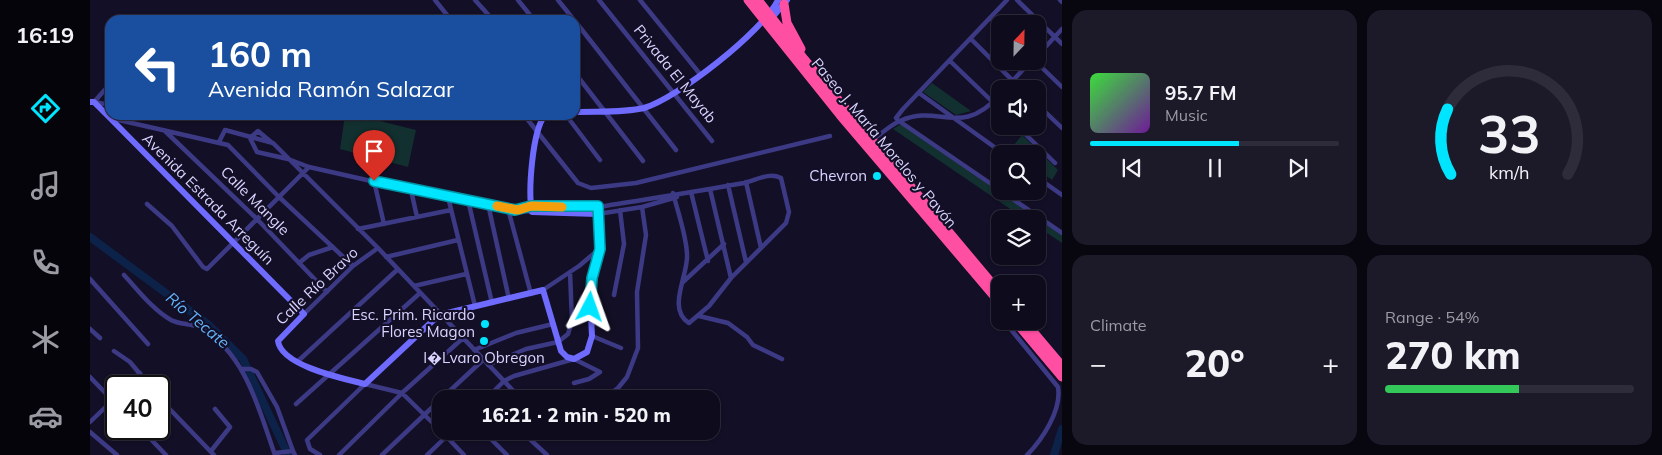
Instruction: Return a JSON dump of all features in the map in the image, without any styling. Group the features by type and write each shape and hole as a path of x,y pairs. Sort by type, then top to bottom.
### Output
{"highway":[{"name":"Paseo J. María Morelos y Pavón","path":"748,0 869,143 991,292"},
{"name":"Paseo J. María Morelos y Pavón","path":"758,0 766,20 804,58 869,143 991,283"},
{"path":"783,1 787,23 804,58"},
{"path":"1023,330 1062,373"},
{"path":"1031,330 1062,373"}],"street":[{"path":"436,0 447,15"},
{"path":"475,0 488,15"},
{"path":"518,0 530,15"},
{"path":"558,0 570,15"},
{"name":"Privada El Mayab","path":"599,0 712,141"},
{"path":"640,0 700,74"},
{"path":"993,15 1007,0"},
{"path":"1017,0 1062,44"},
{"path":"580,112 643,108 674,94 766,20 783,1"},
{"path":"991,17 896,118 991,184"},
{"path":"1046,47 1062,28"},
{"path":"580,29 676,150"},
{"path":"971,39 1012,80"},
{"path":"950,61 991,100"},
{"path":"1014,80 1023,70"},
{"path":"1044,70 1062,87"},
{"path":"580,78 643,161"},
{"path":"92,102 105,90"},
{"path":"919,93 991,145"},
{"path":"92,102 105,104"},
{"name":"Avenida Estrada Arreguín","path":"92,102 105,114"},
{"path":"869,143 899,121 928,116 954,119 979,113 991,104"},
{"path":"1046,113 1062,128"},
{"name":"Avenida Estrada Arreguín","path":"112,120 304,314"},
{"path":"122,120 228,145 278,196 353,266"},
{"path":"528,120 578,183 591,188 636,182 830,136"},
{"path":"531,209 529,186 538,133 543,120"},
{"path":"570,120 600,160"},
{"name":"Calle Mangle","path":"164,130 256,218 327,292"},
{"path":"219,142 225,130 273,143"},
{"path":"250,138 258,131 273,143 378,248 439,315 512,390"},
{"path":"1027,135 1055,163"},
{"path":"250,138 257,152 288,159 309,168 508,209 620,210 675,199 680,194"},
{"path":"147,204 172,226 203,267 207,269 278,196 309,168"},
{"path":"598,210 673,193 680,194 710,189 770,176 776,176 782,180 789,212 788,220 731,278 700,316 689,323 683,318 679,301 688,257 673,193"},
{"path":"374,181 384,224"},
{"path":"746,182 761,248"},
{"path":"1046,184 1062,195"},
{"path":"728,185 746,262"},
{"path":"710,189 731,278"},
{"path":"411,190 417,217"},
{"path":"692,192 708,261"},
{"path":"448,197 475,306"},
{"path":"468,200 492,302"},
{"path":"1015,200 1062,233"},
{"path":"488,204 509,299"},
{"path":"615,390 627,377 638,348 637,292 646,240 642,207"},
{"path":"508,209 531,294"},
{"path":"358,229 451,210"},
{"path":"495,390 504,381 528,371 574,359 587,352 592,336 591,288 600,249 598,210"},
{"path":"614,295 624,244 620,210"},
{"path":"386,257 458,240"},
{"path":"683,282 708,261 724,244"},
{"path":"299,263 309,255 333,247"},
{"name":"Calle Río Bravo","path":"297,362 278,344 279,339 353,266 378,248"},
{"path":"311,455 307,440 439,315 543,290 600,249"},
{"path":"397,270 297,362 327,375 402,393 432,423"},
{"path":"488,365 526,349 558,342 566,337 571,328 570,272"},
{"path":"414,286 466,274"},
{"path":"124,275 170,320 201,328 223,346 241,369 266,425 275,454 294,453 277,407 257,372 251,369 241,369"},
{"path":"90,279 148,344"},
{"path":"543,290 558,342 564,354 596,370 599,374 574,383"},
{"path":"296,404 420,293"},
{"path":"700,316 728,323 747,337 753,345 782,359"},
{"path":"474,350 516,333 553,324"},
{"path":"90,329 100,338"},
{"path":"1011,330 1058,387 1062,396 1061,404 1052,424 1027,455"},
{"path":"592,336 621,348"},
{"path":"339,455 402,393 463,338"},
{"path":"114,351 140,373"},
{"path":"451,390 483,360"},
{"path":"90,377 105,391"},
{"path":"382,455 432,407"},
{"path":"90,422 105,409"},
{"path":"170,409 212,453 230,427 215,409"},
{"path":"90,432 115,453"},
{"path":"152,440 166,455"},
{"path":"427,455 443,440"},
{"path":"451,440 464,455"},
{"path":"493,440 507,455"},
{"path":"531,440 547,455"},
{"path":"310,449 320,455"}],"green space":[{"path":"932,83 971,111 956,115 923,92"},
{"path":"344,120 376,120 416,130 408,167 340,149"},
{"path":"901,124 991,186 991,196 893,129"},
{"path":"1022,135 1032,145 1014,145"},
{"path":"1046,158 1058,170 1052,180 1046,176"},
{"path":"997,200 1011,200 1026,210 1012,210"},
{"path":"1046,224 1062,235 1062,243 1046,232"}],"waterway":[{"name":"Río Tecate","path":"90,237 209,325 243,359 288,455"},
{"name":"Río Tecate","path":"1054,455 1062,429"}],"slow traffic":[{"path":"497,206 518,210 531,206 562,207"}],"place":[{"name":"Chevron","path":"877,176"},
{"name":"Esc. Prim. Ricardo Flores Magon","path":"485,324"},
{"name":"I�Lvaro Obregon","path":"484,341"}],"route":[{"path":"374,181 515,210 522,210 531,206 598,206 600,249 592,278 590,307"}]}
